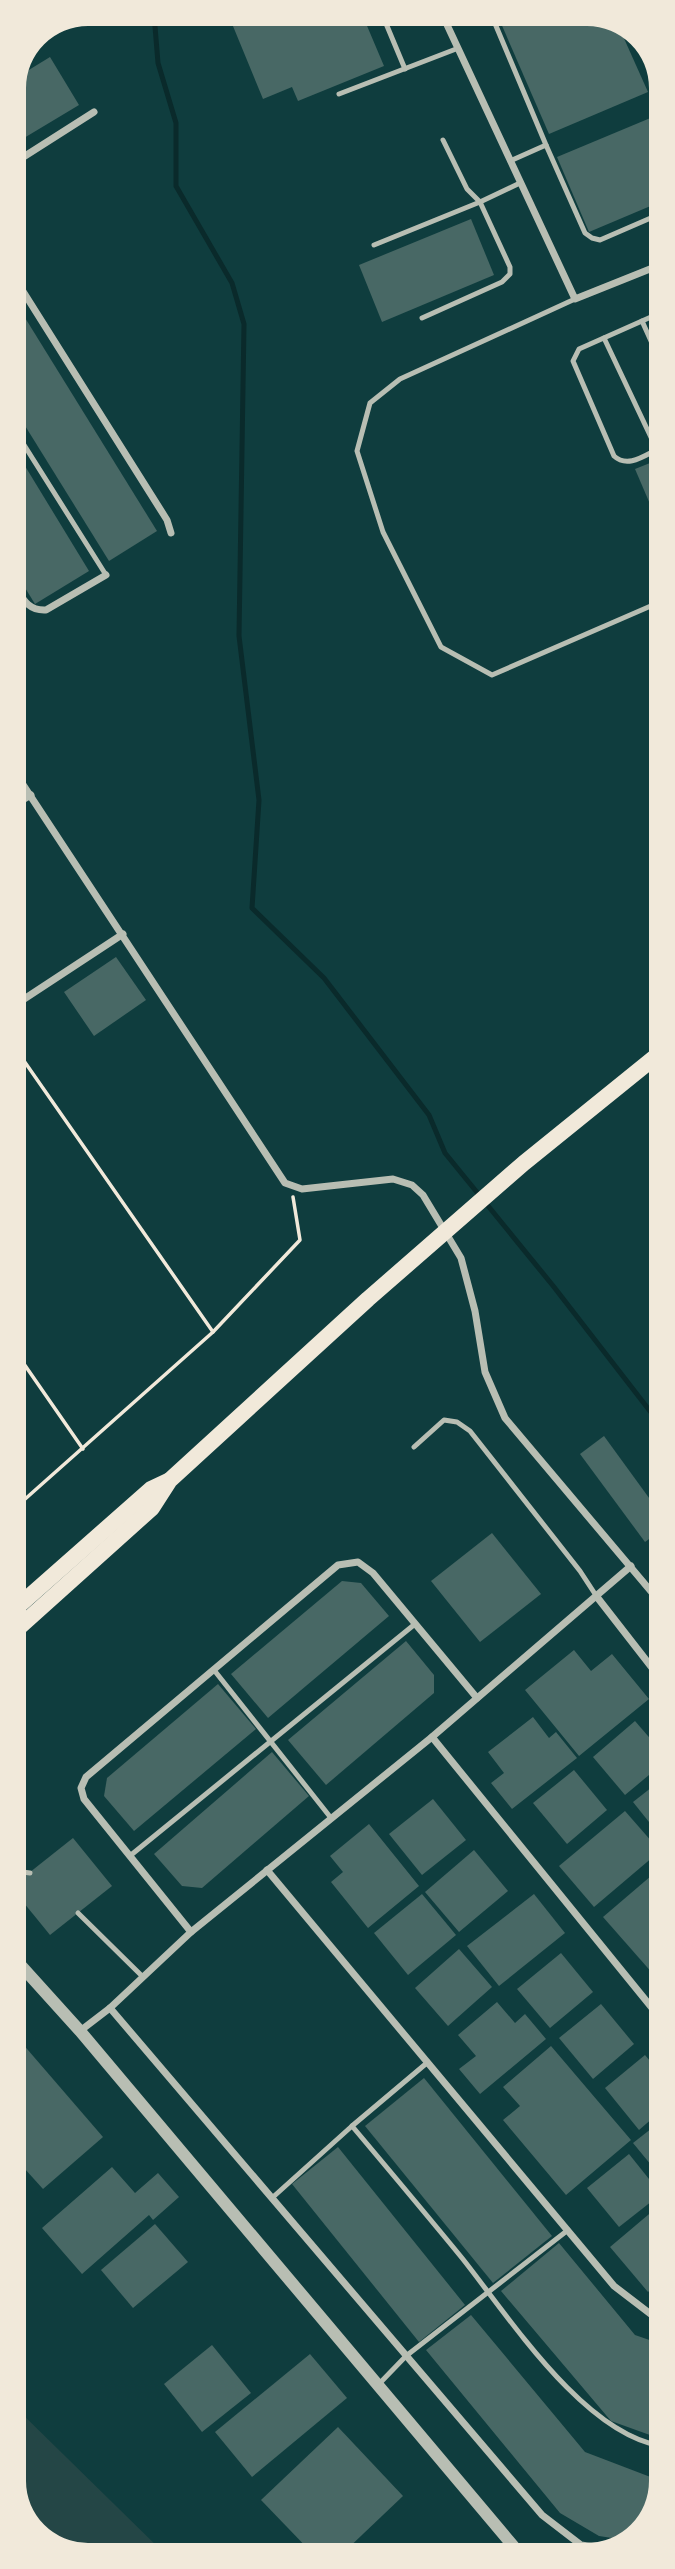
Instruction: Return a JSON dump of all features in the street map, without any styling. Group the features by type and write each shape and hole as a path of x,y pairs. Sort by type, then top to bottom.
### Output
{"highway":[{"path":"26,1621 152,1508 170,1480 368,1299 524,1163 649,1062"},
{"path":"26,1599 151,1489 170,1480"}],"street":[{"path":"447,26 575,299 649,269"},
{"path":"26,155 94,112"},
{"path":"26,296 167,520 171,533"},
{"path":"26,603 36,610 46,610 106,575"},
{"path":"26,789 285,1183 302,1189 393,1179 412,1185 423,1195 461,1258 475,1311 485,1372 505,1418 649,1588"},
{"path":"26,798 30,795"},
{"path":"26,998 123,934"},
{"path":"191,1932 83,1798 81,1788 86,1777 338,1565 358,1562 373,1573 477,1698"},
{"path":"80,2031 110,2008 191,1932 432,1737 631,1566"},
{"path":"597,1597 649,1664"},
{"path":"432,1737 649,2003"},
{"path":"267,1870 614,2286 649,2313"},
{"path":"26,1971 80,2031 511,2543"},
{"path":"110,2008 542,2515 578,2543"}],"lane":[{"path":"387,26 405,69"},
{"path":"496,26 585,233 600,240 649,219"},
{"path":"339,94 456,49"},
{"path":"422,318 502,282 510,274 510,267 480,202 467,188 443,140"},
{"path":"510,161 546,145"},
{"path":"374,245 520,183"},
{"path":"575,299 400,379 370,403 357,451 383,532 441,647 492,675 649,608"},
{"path":"649,318 579,349 573,362 614,456 628,463 649,453"},
{"path":"642,321 649,337"},
{"path":"604,338 649,430"},
{"path":"26,448 106,575"},
{"path":"414,1447 444,1420 457,1422 470,1431 580,1571 597,1597"},
{"path":"131,1856 415,1623"},
{"path":"214,1670 331,1818"},
{"path":"26,1872 30,1873"},
{"path":"78,1913 143,1976"},
{"path":"272,2198 428,2063"},
{"path":"352,2126 564,2386 607,2422 649,2444"},
{"path":"378,2385 406,2356 568,2230"}],"path":[{"path":"26,1064 213,1332"},
{"path":"26,1498 213,1332 300,1240 291,1186"},
{"path":"26,1367 83,1449"}],"shaded area":[{"path":"26,2418 154,2543 76,2542 47,2527 35,2512 27,2493"}],"building":[{"path":"233,26 367,26 384,66 298,101 292,87 263,99"},
{"path":"502,26 591,26 603,28 624,39 648,92 549,134"},
{"path":"50,57 79,105 26,137 26,89 29,70"},
{"path":"649,119 649,207 589,232 557,157"},
{"path":"471,219 494,275 382,322 359,265"},
{"path":"26,319 157,531 109,561 26,427"},
{"path":"649,463 649,502 635,469"},
{"path":"26,468 89,571 35,604 26,589"},
{"path":"116,957 146,1000 94,1036 64,992"},
{"path":"604,1436 649,1498 649,1539 645,1542 580,1454"},
{"path":"492,1533 541,1594 480,1642 431,1581"},
{"path":"342,1581 361,1583 389,1616 268,1718 231,1674"},
{"path":"406,1641 434,1675 434,1693 326,1785 288,1740"},
{"path":"574,1650 591,1671 612,1654 649,1699 579,1756 525,1690"},
{"path":"218,1684 256,1729 134,1831 104,1796 107,1778"},
{"path":"533,1717 549,1738 556,1732 577,1758 512,1809 491,1783 504,1773 488,1752"},
{"path":"635,1721 649,1737 649,1775 625,1795 593,1757"},
{"path":"272,1752 309,1796 202,1888 182,1886 154,1854"},
{"path":"574,1770 607,1810 567,1844 533,1803"},
{"path":"649,1789 649,1822 633,1802"},
{"path":"433,1799 466,1840 422,1875 389,1834"},
{"path":"625,1811 649,1838 649,1860 594,1907 559,1866"},
{"path":"369,1824 419,1886 368,1928 331,1882 343,1872 330,1856"},
{"path":"73,1838 112,1886 50,1935 26,1906 26,1875"},
{"path":"474,1850 508,1891 459,1932 425,1892"},
{"path":"649,1878 649,1969 603,1917"},
{"path":"422,1894 456,1935 408,1975 374,1933"},
{"path":"534,1894 565,1933 499,1986 467,1946"},
{"path":"459,1949 492,1987 448,2026 415,1988"},
{"path":"561,1953 593,1992 550,2028 517,1989"},
{"path":"497,2002 515,2023 525,2014 546,2039 480,2094 459,2069 476,2056 458,2035"},
{"path":"601,2004 634,2044 593,2079 559,2038"},
{"path":"551,2046 631,2140 566,2195 503,2120 520,2106 503,2087"},
{"path":"26,2048 103,2137 43,2189 26,2170"},
{"path":"645,2055 649,2060 649,2121 639,2130 605,2088"},
{"path":"424,2078 552,2236 493,2283 365,2126"},
{"path":"649,2130 649,2162 633,2143"},
{"path":"338,2147 465,2305 419,2342 292,2184"},
{"path":"629,2154 649,2179 649,2203 619,2227 587,2188"},
{"path":"112,2167 135,2193 158,2173 179,2197 153,2220 149,2215 82,2274 42,2228"},
{"path":"649,2214 648,2292 610,2247"},
{"path":"155,2224 188,2262 133,2308 101,2270"},
{"path":"559,2243 635,2335 649,2340 649,2435 611,2421 501,2291"},
{"path":"471,2315 585,2452 649,2476 645,2501 633,2522 610,2538 599,2536 560,2513 426,2350"},
{"path":"212,2345 251,2393 202,2432 164,2384"},
{"path":"310,2354 347,2398 252,2477 215,2432"},
{"path":"338,2427 403,2496 354,2543 302,2543 261,2500"}],"waterway":[{"path":"155,26 158,63 176,123 176,186 232,283 244,324 239,636 259,800 252,908 324,978 429,1115 445,1153 649,1410"}]}
